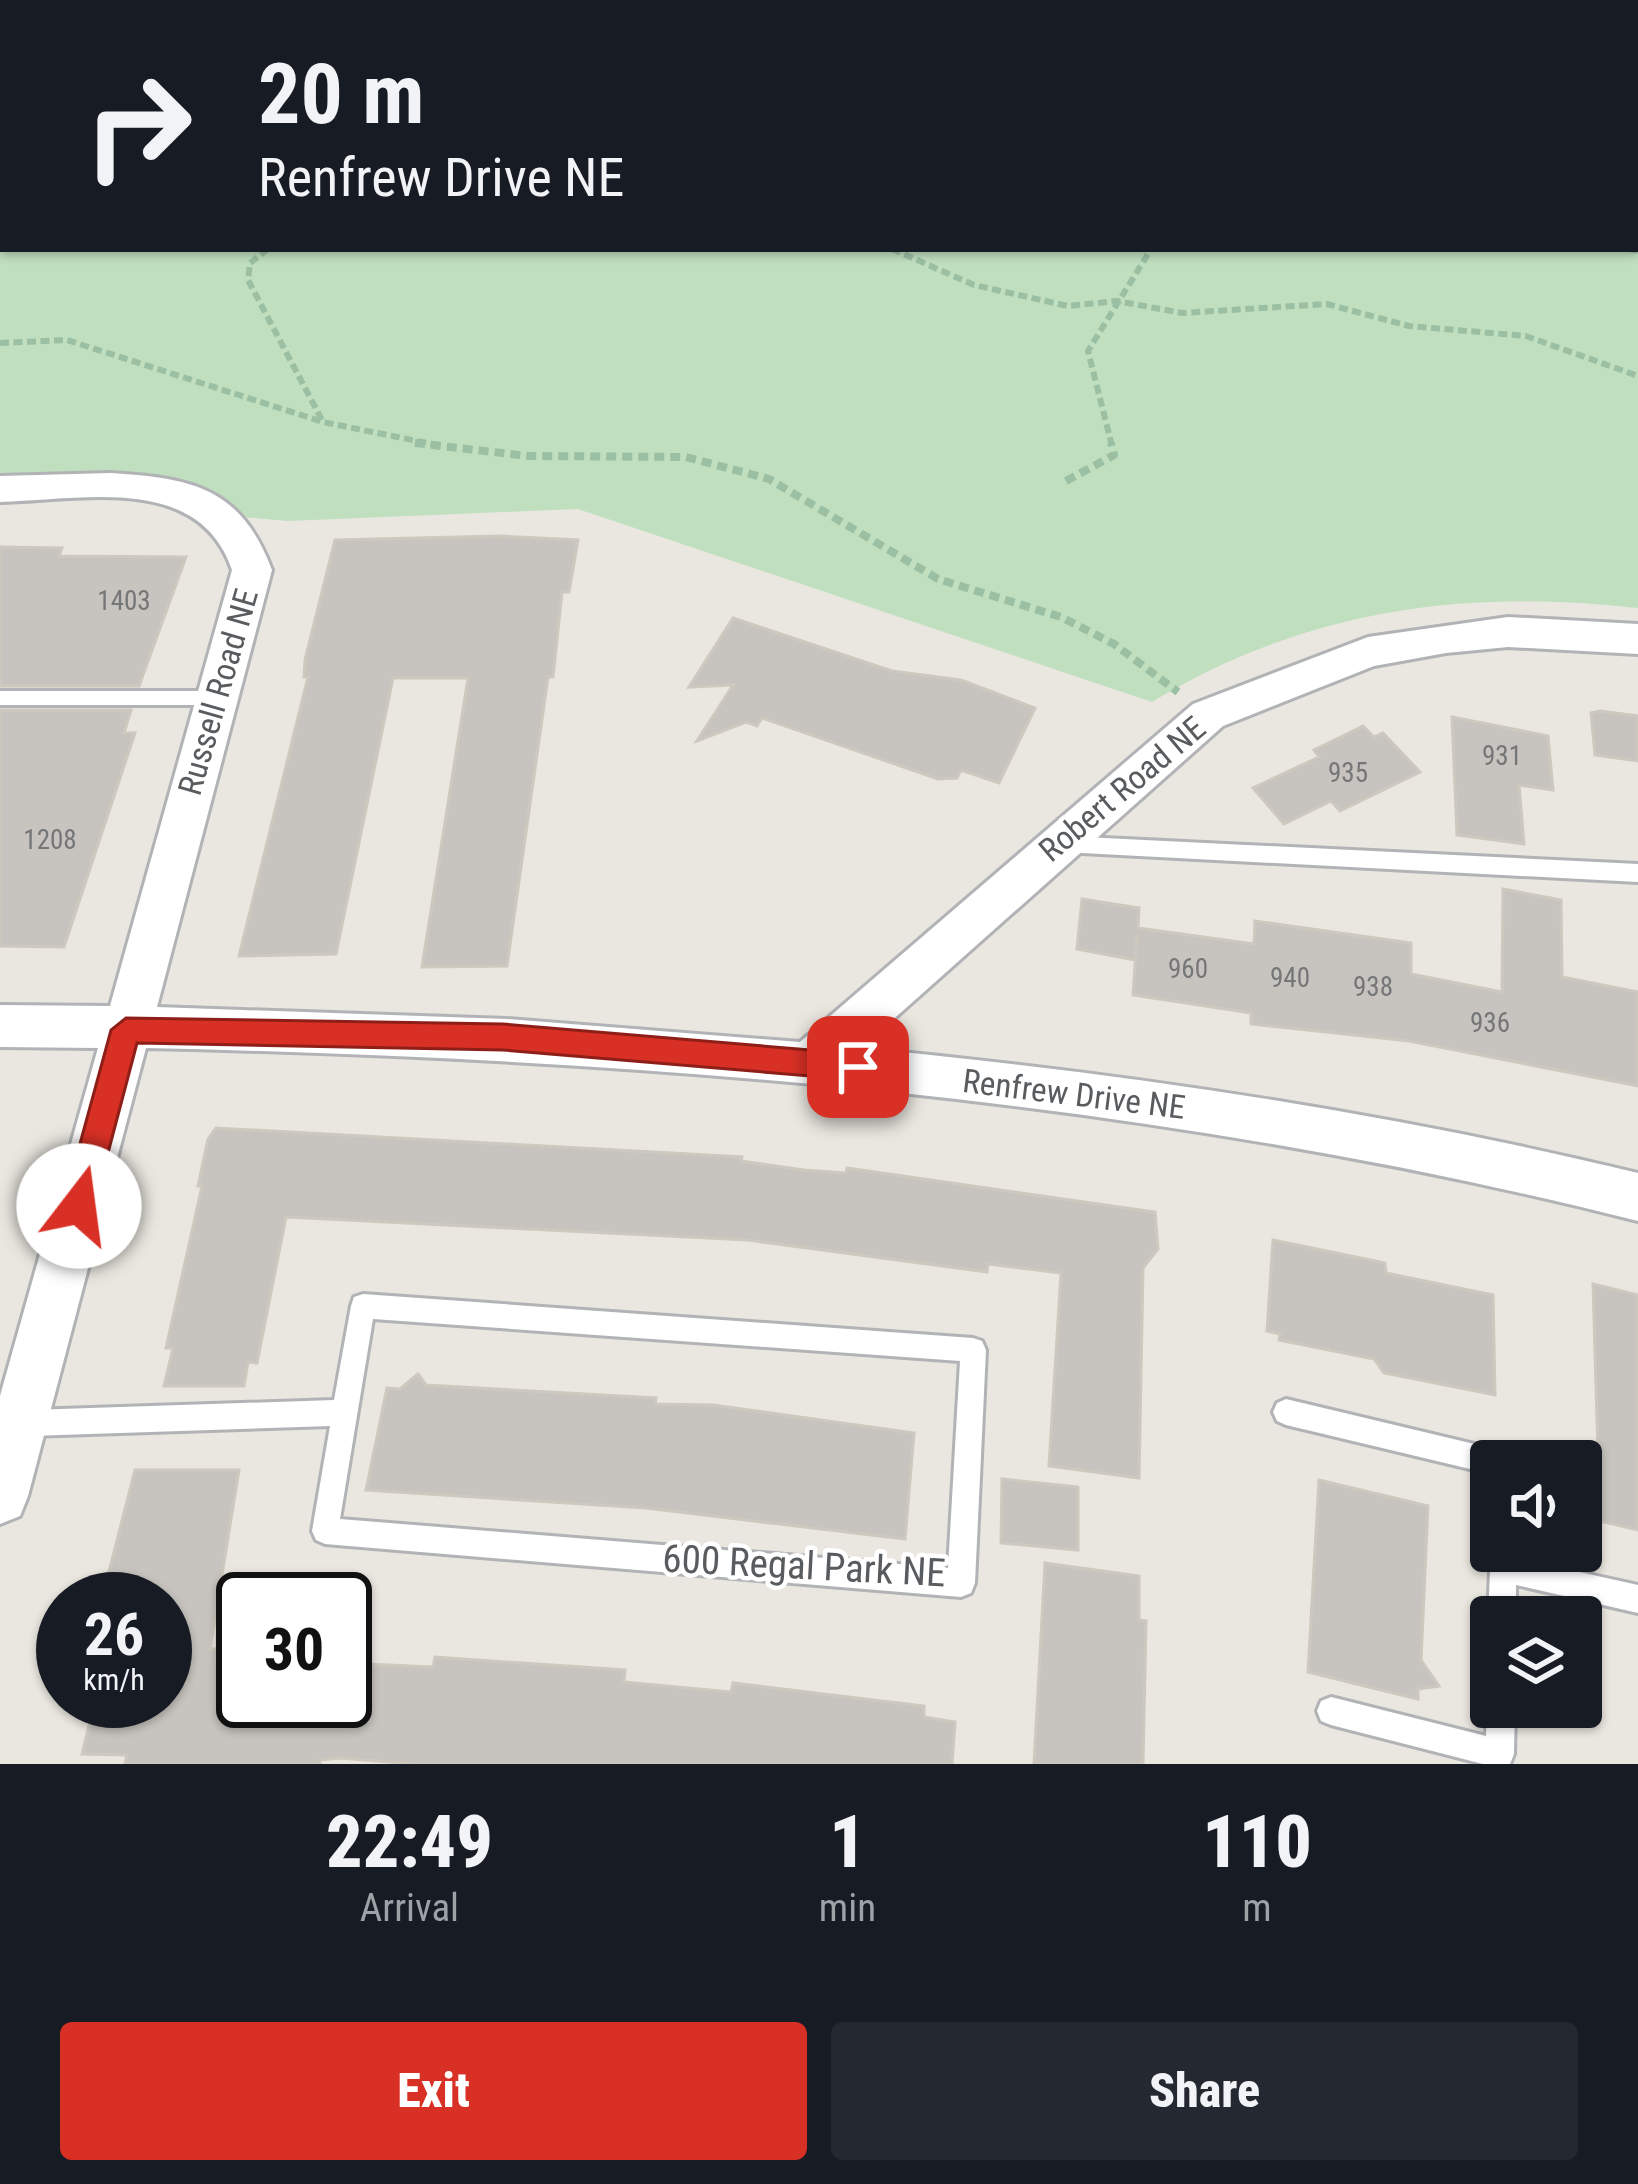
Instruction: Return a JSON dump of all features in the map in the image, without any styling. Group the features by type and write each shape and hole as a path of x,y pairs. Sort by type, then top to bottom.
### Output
{"street":[{"name":"Russell Road NE","path":"0,489 177,492 230,516 246,537 253,570 126,1030 10,1424 0,1496"},
{"name":"Robert Road NE","path":"812,1061 1055,844 1208,716 1368,652 1446,638 1508,632 1638,639"},
{"name":"Renfrew Drive NE","path":"0,1026 503,1037 812,1061 1221,1112 1638,1197"}],"lane":[{"path":"0,698 216,698"},
{"path":"1055,844 1638,873"},
{"name":"600 Regal Park NE","path":"363,1306 973,1350 962,1583 325,1531 344,1413 363,1306"},
{"path":"1286,1412 1470,1456"},
{"path":"10,1424 344,1413"},
{"path":"1545,1572 1638,1599"},
{"path":"1331,1711 1500,1754 1501,1728"}],"path":[{"path":"264,252 250,263 248,280 305,379 323,422"},
{"path":"899,252 974,285 1068,306 1118,301 1182,314 1328,304 1409,326 1526,336 1638,376"},
{"path":"1066,482 1114,454 1088,351 1149,252"},
{"path":"0,343 67,340 323,422 411,442 528,456 686,457 769,479 938,579 1060,617 1114,644 1208,716"}],"green space":[{"path":"0,252 1638,252 1638,608 1509,601 1386,613 1268,646 1152,702 578,509 288,521 229,516 212,504 0,489"}],"building":[{"path":"500,536 578,540 569,592 562,592 507,966 422,967 468,678 393,678 336,954 239,956 308,677 304,677 305,660 335,540"},
{"path":"0,547 62,548 59,556 186,557 139,686 0,686"},
{"path":"733,618 892,671 961,680 1035,708 999,783 961,770 957,778 938,779 762,718 757,726 746,722 697,741 733,685 689,687"},
{"path":"0,710 131,710 124,733 135,733 64,947 0,946"},
{"path":"1591,713 1638,716 1638,761 1595,755"},
{"path":"1452,717 1548,736 1553,790 1519,785 1524,844 1457,835"},
{"path":"1363,726 1374,737 1383,733 1420,772 1340,811 1331,801 1284,824 1253,788 1319,757 1314,750"},
{"path":"1503,889 1561,900 1562,977 1638,992 1638,1086 1409,1041 1251,1024 1251,1013 1133,995 1137,934 1135,960 1077,949 1082,899 1139,908 1138,928 1254,944 1255,921 1411,943 1411,974 1502,992"},
{"path":"216,1128 742,1157 741,1161 804,1170 846,1173 847,1168 1155,1212 1158,1249 1143,1268 1139,1478 1049,1466 1061,1273 988,1264 987,1272 748,1240 286,1217 257,1363 248,1362 244,1386 164,1386 173,1348 166,1348 202,1186 198,1186 208,1139"},
{"path":"1273,1240 1385,1263 1386,1273 1493,1295 1495,1395 1384,1373 1374,1359 1279,1340 1280,1334 1267,1331"},
{"path":"1593,1284 1638,1295 1638,1530 1602,1521 1602,1440 1598,1440"},
{"path":"418,1374 426,1385 656,1398 655,1404 713,1405 914,1433 905,1539 646,1508 366,1490 387,1388 400,1389"},
{"path":"135,1470 239,1470 222,1572 216,1572 210,1649 216,1649 216,1728 372,1728 372,1664 433,1667 435,1657 625,1670 624,1682 731,1692 733,1683 924,1706 924,1717 955,1722 952,1764 415,1764 340,1758 320,1760 320,1764 125,1764 127,1755 82,1754 88,1728 192,1728 192,1572 109,1572"},
{"path":"1002,1479 1078,1487 1078,1550 1001,1543"},
{"path":"1319,1480 1428,1506 1421,1660 1439,1686 1418,1689 1418,1699 1308,1672"},
{"path":"1045,1563 1139,1576 1139,1620 1146,1621 1143,1764 1034,1764"}],"route":[{"path":"79,1206 126,1030 503,1037 858,1067"}]}
